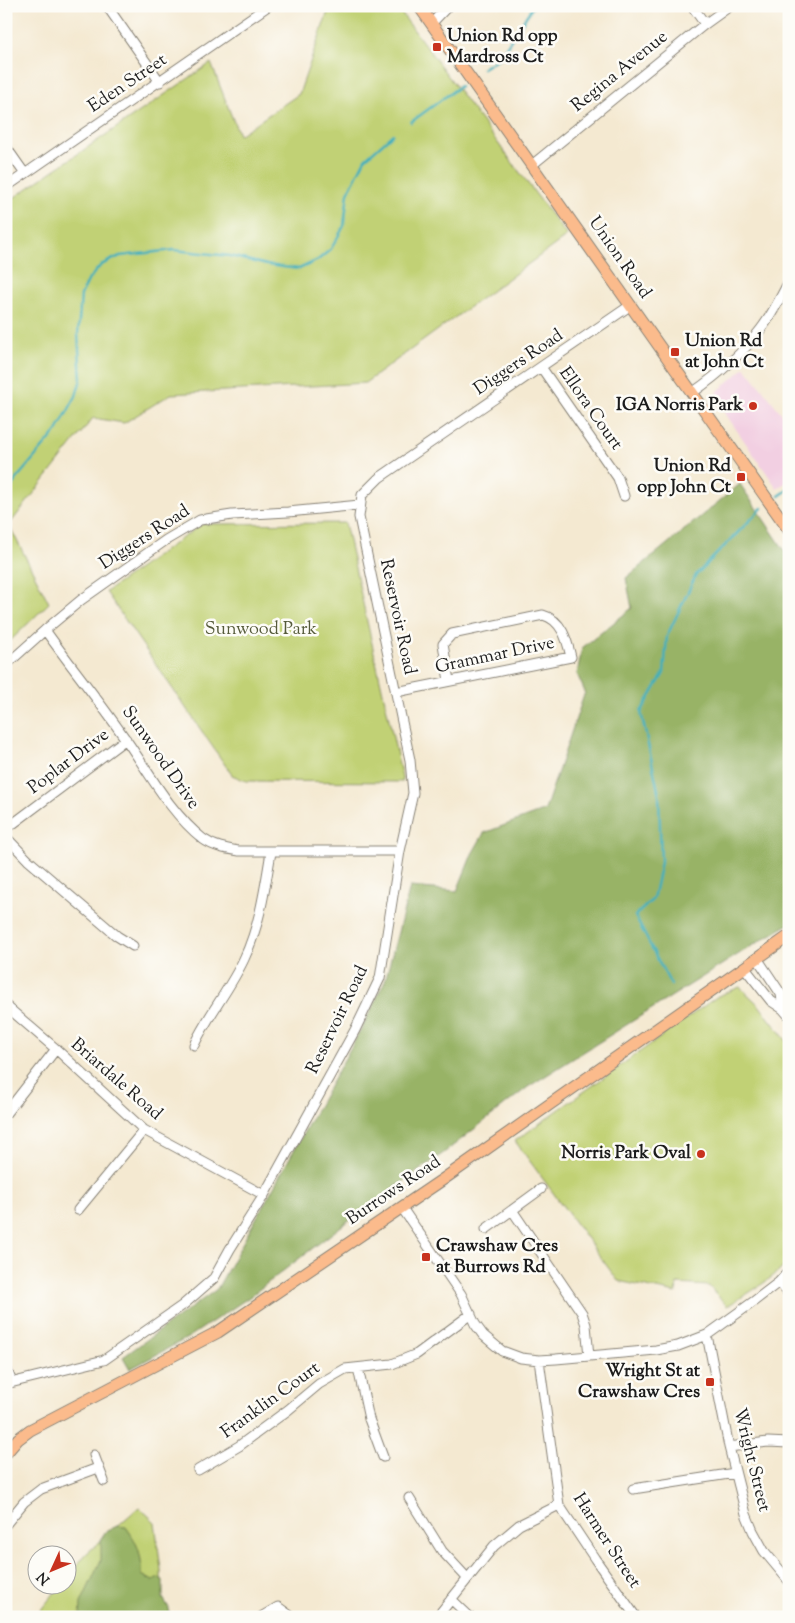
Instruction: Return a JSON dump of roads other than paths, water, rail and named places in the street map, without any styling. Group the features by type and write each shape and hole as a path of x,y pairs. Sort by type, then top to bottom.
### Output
{"main road":[{"name":"Union Road","path":"420,6 789,530"},
{"name":"Burrows Road","path":"6,1453 18,1439 30,1430 218,1332 402,1208 789,936"}],"street":[{"path":"107,6 160,82"},
{"name":"Eden Street","path":"6,187 268,6"},
{"path":"432,23 448,6"},
{"path":"692,6 705,24"},
{"name":"Regina Avenue","path":"532,165 705,24 730,6"},
{"path":"6,148 25,174"},
{"path":"692,393 716,376 741,353 762,328 789,281"},
{"name":"Diggers Road","path":"359,517 362,495 379,478 631,305"},
{"name":"Ellora Court","path":"541,367 618,478 624,496"},
{"name":"Diggers Road","path":"6,665 81,600 166,540 200,520 232,514 288,512 360,505"},
{"name":"Reservoir Road","path":"9,1383 104,1360 183,1305 214,1278 264,1195 355,1030 380,978 400,851 413,793 410,760 359,517"},
{"name":"Grammar Drive","path":"396,692 449,682 570,657 566,636 550,617 543,615 452,634 443,644 449,682"},
{"name":"Sunwood Drive","path":"45,630 126,739 175,811 186,824 205,840 221,848 239,851 400,851"},
{"name":"Poplar Drive","path":"6,829 126,739"},
{"path":"6,837 28,860 117,936 133,946"},
{"path":"194,1045 204,1023 244,959 261,913 270,852"},
{"path":"757,958 782,994 786,1013"},
{"path":"744,967 771,1001 786,1013"},
{"name":"Briardale Road","path":"6,1006 144,1130 264,1195"},
{"path":"6,1113 56,1049"},
{"path":"78,1210 144,1130"},
{"path":"486,1229 540,1189"},
{"path":"402,1208 461,1294 483,1335 502,1351 521,1358 539,1360 678,1346 707,1336 778,1282 789,1271"},
{"path":"512,1210 582,1313 586,1325 589,1356"},
{"path":"778,1282 789,1294"},
{"name":"Franklin Court","path":"198,1470 239,1446 320,1384 345,1369 392,1364 417,1354 471,1314"},
{"name":"Wright Street","path":"707,1336 729,1447 746,1514 764,1551 789,1581"},
{"name":"Harmer Street","path":"539,1360 560,1505 636,1617"},
{"path":"6,1368 9,1383"},
{"path":"358,1368 369,1419 383,1457"},
{"path":"729,1447 768,1442 789,1443"},
{"path":"94,1455 104,1481"},
{"path":"6,1524 24,1502 41,1488 98,1468"},
{"path":"633,1489 735,1473"},
{"path":"409,1498 442,1551 468,1578"},
{"path":"437,1617 494,1546 519,1525 560,1505"},
{"path":"452,1599 470,1617"},
{"path":"261,1617 278,1607 292,1617"}],"waterway":[{"path":"483,68 499,58 533,6"},
{"path":"411,122 460,86"},
{"path":"6,495 17,478 57,431 76,396 81,379 78,334 81,295 89,279 101,265 120,256 174,250 230,256 267,265 299,269 318,260 331,249 344,226 348,193 365,159 393,134"},
{"path":"779,496 789,489"},
{"path":"671,985 635,916 653,899 661,862 659,795 641,712 664,673 667,636 696,575 762,508"}],"place":[{"name":"Union Rd opp Mardross Ct","path":"437,47"},
{"name":"Union Rd at John Ct","path":"675,352"},
{"name":"IGA Norris Park","path":"753,406"},
{"name":"Union Rd opp John Ct","path":"741,477"},
{"name":"Norris Park Oval","path":"701,1154"},
{"name":"Crawshaw Cres at Burrows Rd","path":"426,1257"},
{"name":"Wright St at Crawshaw Cres","path":"710,1382"}],"park label":[{"name":"Sunwood Park","path":"261,630"}]}
